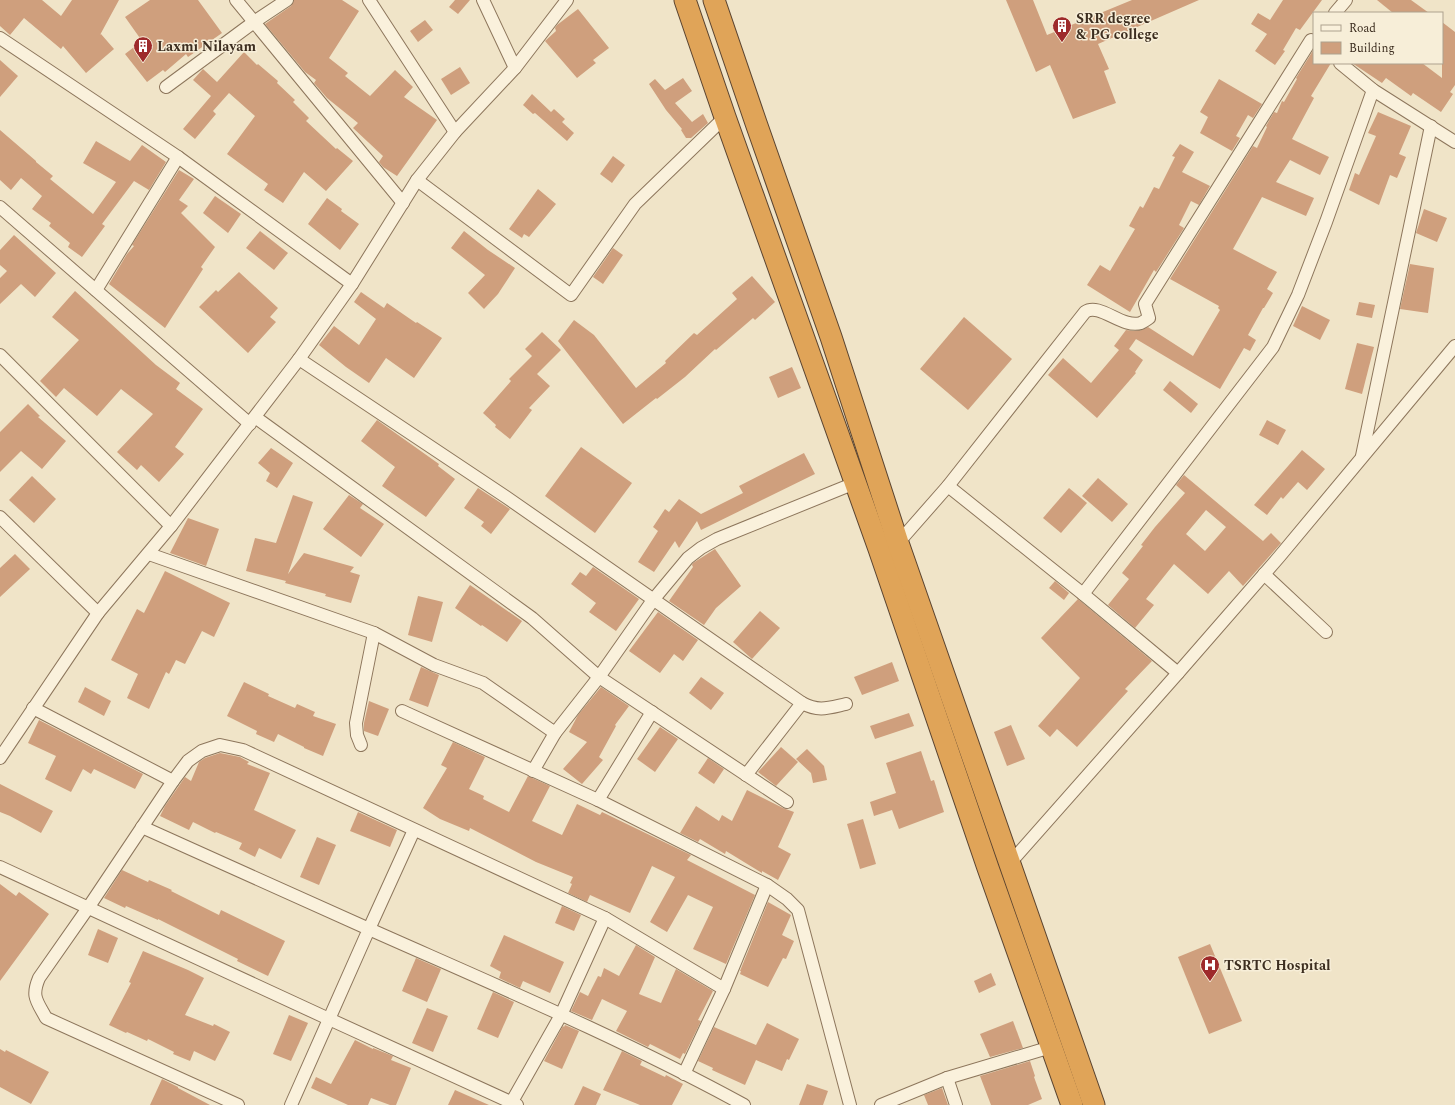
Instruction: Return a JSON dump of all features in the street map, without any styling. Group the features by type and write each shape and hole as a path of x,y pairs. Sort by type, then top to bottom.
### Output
{"highway":[{"path":"685,0 725,118 855,483 988,868 1072,1105"},
{"path":"714,0 831,337 898,543 1094,1105"}],"street":[{"path":"236,0 403,203"},
{"path":"166,87 254,22 287,0"},
{"path":"369,0 455,132"},
{"path":"483,0 515,68"},
{"path":"0,758 98,613 149,554 299,359 352,284 417,180 455,132 515,68 567,0"},
{"path":"1336,12 1346,0"},
{"path":"0,38 178,157 352,284"},
{"path":"898,543 948,486 1085,312 1089,309 1093,309 1132,324 1141,323 1149,318 1145,304 1313,39"},
{"path":"1341,64 1373,90 1455,142"},
{"path":"1083,594 1273,347 1298,295 1326,222 1373,90"},
{"path":"417,180 571,295 635,204 725,118"},
{"path":"1362,457 1431,126"},
{"path":"96,290 178,157"},
{"path":"0,207 252,421 532,618 599,677 787,802"},
{"path":"1010,864 1264,574 1455,346"},
{"path":"0,355 171,526"},
{"path":"299,359 506,497 802,703 811,708 822,709 846,704"},
{"path":"533,771 555,733 599,677 653,600 688,558 700,548 717,539 855,483"},
{"path":"948,486 1083,594 1178,673"},
{"path":"0,517 98,613"},
{"path":"149,554 374,633 434,665 483,683 555,733"},
{"path":"1264,574 1326,632"},
{"path":"361,745 357,735 356,722 374,633"},
{"path":"746,774 802,703"},
{"path":"33,708 173,781"},
{"path":"402,711 598,800 767,886 787,899 798,910 850,1105"},
{"path":"598,800 652,712"},
{"path":"238,1105 46,1018 36,999 34,989 39,978 188,761 202,752 220,745 243,750 605,918 724,989"},
{"path":"142,827 561,1015 684,1074 744,1105"},
{"path":"290,1105 414,830"},
{"path":"0,867 513,1104 561,1015 605,918"},
{"path":"684,1074 724,989 767,886"},
{"path":"881,1105 902,1101 947,1078 1051,1047"},
{"path":"947,1078 956,1105"}],"building":[{"path":"0,0 42,0 61,16 72,0 119,0 100,35 101,34 114,49 86,73 63,46 61,49 24,18 10,35 0,26"},
{"path":"150,0 198,0 222,33 188,57 186,54 165,72 163,70 147,82 125,54 142,41 125,17"},
{"path":"294,0 342,0 359,11 329,58 348,73 345,76 370,96 395,70 413,87 404,97 437,120 397,176 383,167 379,162 383,156 353,128 358,123 327,98 314,83 316,80 305,72 265,24 291,6"},
{"path":"455,0 470,0 458,14 449,7"},
{"name":"SRR degree & PG college","path":"1006,0 1033,0 1047,35 1132,0 1199,0 1098,44 1109,69 1104,71 1116,103 1073,119 1050,65 1036,72"},
{"path":"1283,0 1322,0 1300,30 1296,28 1283,50 1285,51 1275,65 1255,51 1267,34 1251,24 1258,13 1270,20"},
{"path":"1377,0 1411,0 1428,12 1392,12"},
{"path":"578,9 609,48 593,60 596,63 577,78 545,41 556,31 555,28 557,25"},
{"path":"425,20 433,30 418,42 410,31"},
{"path":"1443,23 1455,32 1455,85 1450,92 1453,94 1441,112 1413,93 1411,96 1386,78 1382,83 1354,64 1423,64 1442,78"},
{"path":"1313,51 1313,64 1330,64 1311,96 1314,98 1292,139 1329,157 1320,175 1290,160 1276,182 1314,198 1306,216 1262,197 1233,249 1277,272 1267,289 1273,293 1248,335 1256,340 1250,351 1244,348 1220,389 1136,339 1129,349 1143,360 1135,372 1136,373 1097,418 1048,375 1063,358 1091,383 1119,350 1114,346 1126,330 1142,330 1148,327 1193,356 1220,310 1218,308 1219,306 1170,279 1253,146 1257,148 1267,127 1266,126 1274,112 1277,113 1282,101 1284,102 1297,79 1296,78"},
{"path":"244,52 257,65 258,64 278,81 277,83 295,100 293,102 309,118 306,121 336,149 337,148 353,161 326,191 304,172 283,203 264,190 268,184 227,154 255,116 229,93 213,111 216,114 195,139 183,129 211,96 193,80 203,69 217,82"},
{"path":"0,60 18,76 0,97"},
{"path":"460,67 470,83 451,95 441,79"},
{"path":"683,78 692,91 675,103 692,122 703,114 708,123 691,138 686,138 681,130 682,129 666,110 649,84 655,79 665,90"},
{"path":"1219,79 1262,104 1253,118 1248,115 1236,136 1240,138 1232,151 1200,133 1208,117 1200,112"},
{"path":"532,94 551,112 554,109 565,119 562,122 574,133 567,141 535,113 533,114 523,105"},
{"path":"1378,112 1411,126 1399,154 1406,157 1397,178 1390,175 1379,205 1349,190 1355,173 1359,175 1376,136 1368,133"},
{"path":"0,130 53,176 50,179 93,214 116,182 83,163 96,141 130,161 142,145 166,162 149,190 134,181 102,224 105,226 82,257 68,247 70,243 49,226 51,223 32,209 42,196 21,178 11,190 0,180"},
{"path":"1180,144 1194,152 1182,172 1210,186 1199,205 1191,201 1179,225 1184,228 1156,272 1154,270 1130,312 1087,285 1100,265 1110,271 1135,229 1129,226 1140,206 1143,208 1154,187 1159,189 1175,157 1172,156"},
{"path":"613,156 625,165 612,183 600,174"},
{"path":"179,170 194,179 179,200 188,206 181,213 215,247 201,267 203,269 165,328 109,284 127,254 134,246 132,245"},
{"path":"538,189 556,204 529,237 524,234 522,238 509,229"},
{"path":"215,196 241,214 228,233 203,213"},
{"path":"327,198 342,209 341,211 359,224 340,250 308,224"},
{"path":"1424,209 1447,218 1437,242 1416,233"},
{"path":"260,231 288,253 274,270 246,248"},
{"path":"464,231 488,250 515,268 498,294 484,309 468,293 485,275 451,248"},
{"path":"14,235 56,273 35,297 21,284 0,304 0,278 7,271 0,265 0,250"},
{"path":"613,248 623,255 603,284 593,277"},
{"path":"1410,264 1434,268 1428,313 1400,309"},
{"path":"239,272 278,308 270,317 276,322 248,353 199,307 216,290 218,292"},
{"path":"752,276 775,302 755,320 753,318 716,350 715,349 685,377 623,424 558,341 574,320 594,335 636,388 666,363 665,361 694,333 697,335 737,299 732,293"},
{"path":"75,291 156,365 180,383 176,389 203,409 175,447 184,454 159,482 141,465 137,470 117,452 153,414 121,389 97,416 64,388 56,397 40,381 79,340 52,317"},
{"path":"361,292 384,308 387,303 416,323 417,322 442,338 414,378 386,358 369,383 319,345 334,326 359,345 376,319 354,302"},
{"path":"1359,302 1375,305 1372,318 1356,315"},
{"path":"1302,306 1330,320 1320,340 1293,326"},
{"path":"964,317 1012,359 968,410 920,369"},
{"path":"542,332 561,350 537,374 550,386 529,408 532,410 510,439 495,427 496,425 483,413 511,381 509,379 532,356 525,349"},
{"path":"1357,343 1374,347 1362,394 1345,389"},
{"path":"792,367 801,388 778,398 769,377"},
{"path":"1170,381 1198,404 1191,413 1163,390"},
{"path":"28,404 40,416 38,417 66,441 42,469 21,451 0,472 0,432"},
{"path":"377,420 439,464 438,466 455,479 426,517 382,486 395,467 361,441"},
{"path":"1267,420 1286,430 1278,445 1259,435"},
{"path":"581,447 632,483 595,533 545,496"},
{"path":"271,448 293,463 277,488 266,481 270,473 258,463"},
{"path":"1302,450 1325,469 1307,490 1298,482 1283,499 1281,497 1267,515 1254,505"},
{"path":"804,453 815,474 701,530 697,521 679,548 675,541 654,572 638,562 658,531 653,527 665,509 669,512 679,499 701,514 743,493 739,486"},
{"path":"1184,475 1263,541 1271,533 1281,543 1243,586 1229,571 1208,594 1174,564 1146,599 1154,605 1135,628 1108,605 1129,579 1122,573 1143,546 1141,545 1185,493 1176,485","holes":["1206,510 1226,527 1205,551 1186,534"]},
{"path":"32,476 56,499 34,523 9,500"},
{"path":"1098,478 1128,504 1112,522 1082,496"},
{"path":"478,488 510,509 491,534 481,526 484,522 464,508"},
{"path":"1069,488 1087,503 1061,533 1043,518"},
{"path":"293,495 313,502 288,574 304,553 354,567 350,572 360,575 351,603 325,596 326,594 285,583 286,581 246,571 255,538 276,543"},
{"path":"349,495 363,504 360,508 384,524 361,557 323,529"},
{"path":"188,518 219,529 206,566 170,553"},
{"path":"715,549 741,586 716,608 704,625 669,601 693,567 693,563"},
{"path":"15,554 30,569 0,597 0,568"},
{"path":"593,567 639,599 616,631 589,612 596,603 571,584 580,572 586,576"},
{"path":"165,571 230,603 214,637 202,631 185,664 176,660 169,674 166,672 149,709 127,698 138,674 111,660 137,609 144,613"},
{"path":"1055,581 1069,593 1064,600 1049,588"},
{"path":"470,585 522,621 507,642 455,608"},
{"path":"418,596 443,602 432,642 408,635"},
{"path":"1078,599 1152,661 1125,689 1128,691 1077,747 1057,729 1050,737 1038,726 1080,678 1041,638"},
{"path":"760,611 780,628 752,659 733,642"},
{"path":"658,612 698,640 683,661 674,654 660,673 629,651"},
{"path":"892,662 899,681 862,695 854,677"},
{"path":"421,667 439,675 428,707 409,700"},
{"path":"701,677 724,693 711,710 689,693"},
{"path":"244,682 269,694 268,696 295,708 297,704 315,712 313,716 336,724 323,756 278,734 274,742 256,734 257,731 227,716"},
{"path":"85,687 111,701 104,716 78,702"},
{"path":"601,687 629,706 615,725 616,726 599,757 603,760 582,784 563,769 587,742 569,732 578,715"},
{"path":"369,701 389,709 378,736 364,731 364,723"},
{"path":"909,713 914,726 875,739 870,726"},
{"path":"39,720 143,774 135,789 94,769 91,774 83,769 71,792 45,779 56,756 28,743"},
{"path":"1011,725 1025,759 1007,766 994,732"},
{"path":"660,727 678,739 655,772 637,759"},
{"path":"453,742 485,757 469,789 484,796 483,799 509,812 528,776 550,786 532,821 562,835 577,804 600,815 602,812 691,855 687,860 755,895 726,964 693,949 713,907 688,895 667,932 650,922 675,877 652,866 630,913 590,895 587,902 568,893 573,877 536,862 470,828 469,831 440,819 423,808 447,768 441,765"},
{"path":"781,747 798,762 776,786 758,772"},
{"path":"807,749 824,766 827,780 813,783 811,773 796,759"},
{"path":"921,751 931,781 934,780 944,812 899,829 892,810 874,816 870,802 896,793 886,763"},
{"path":"220,753 240,757 249,762 247,764 270,773 254,810 296,830 281,859 259,848 255,857 239,849 242,843 216,832 215,833 193,822 189,830 160,816 185,777 191,781 199,762 205,758"},
{"path":"708,758 724,769 714,784 698,773"},
{"path":"0,784 53,811 41,833 0,812"},
{"path":"747,790 794,812 778,847 791,854 778,880 762,871 762,873 726,851 725,854 700,839 698,842 680,833 696,806 719,821 722,815 732,821"},
{"path":"358,812 397,830 390,847 350,831"},
{"path":"863,819 876,864 860,869 847,824"},
{"path":"317,837 336,845 319,885 300,877"},
{"path":"122,870 148,882 149,880 172,890 171,891 219,915 221,910 285,941 268,976 237,961 238,959 158,919 126,906 125,908 104,898"},
{"path":"0,884 16,896 19,892 49,914 0,981"},
{"path":"768,902 791,915 782,935 794,941 786,959 783,958 768,987 740,974 740,971"},
{"path":"562,906 581,915 574,931 555,923"},
{"path":"98,929 118,938 108,963 88,955"},
{"path":"504,935 564,962 550,993 523,981 520,988 499,978 501,972 490,966"},
{"path":"1210,944 1242,1021 1209,1034 1178,957"},
{"path":"636,945 655,957 639,994 661,1003 676,969 713,991 698,1020 701,1021 685,1054 683,1053 680,1059 650,1044 648,1047 616,1031 627,1011 602,999 592,1020 571,1011 580,992 588,996 598,976 601,977 604,968 619,976"},
{"path":"143,951 204,978 185,1015 213,1026 214,1024 230,1032 215,1061 194,1051 190,1061 173,1054 174,1052 148,1039 147,1041 109,1025 131,983 129,982"},
{"path":"416,958 441,969 427,1002 402,991"},
{"path":"991,973 996,985 979,993 974,981"},
{"path":"493,992 514,1002 498,1038 477,1029"},
{"path":"427,1008 448,1016 433,1052 412,1043"},
{"path":"289,1015 308,1023 291,1061 273,1054"},
{"path":"1013,1021 1023,1048 990,1057 980,1034"},
{"path":"767,1023 799,1039 789,1060 787,1059 782,1071 756,1060 745,1085 712,1070 713,1068 698,1061 714,1027 756,1045"},
{"path":"565,1025 579,1031 562,1069 544,1061 563,1026 564,1027"},
{"path":"355,1040 373,1049 393,1056 391,1060 411,1068 396,1105 390,1105 371,1098 368,1105 348,1105 311,1088 316,1077 331,1084"},
{"path":"0,1049 5,1052 6,1050 49,1072 31,1104 0,1087"},
{"path":"622,1051 642,1061 640,1065 665,1077 666,1075 683,1084 672,1105 640,1105 603,1090"},
{"path":"1030,1061 1042,1099 1028,1105 991,1105 980,1076"},
{"path":"162,1079 178,1087 210,1105 150,1105"},
{"path":"807,1084 828,1091 823,1105 799,1105"},
{"path":"583,1086 601,1094 596,1105 574,1105"},
{"path":"942,1088 948,1105 928,1105 924,1095"},
{"path":"455,1090 489,1105 448,1105"}],"place":[{"name":"SRR degree & PG college","path":"1062,43"},
{"name":"Laxmi Nilayam","path":"143,63"},
{"name":"TSRTC Hospital","path":"1210,982"}]}
